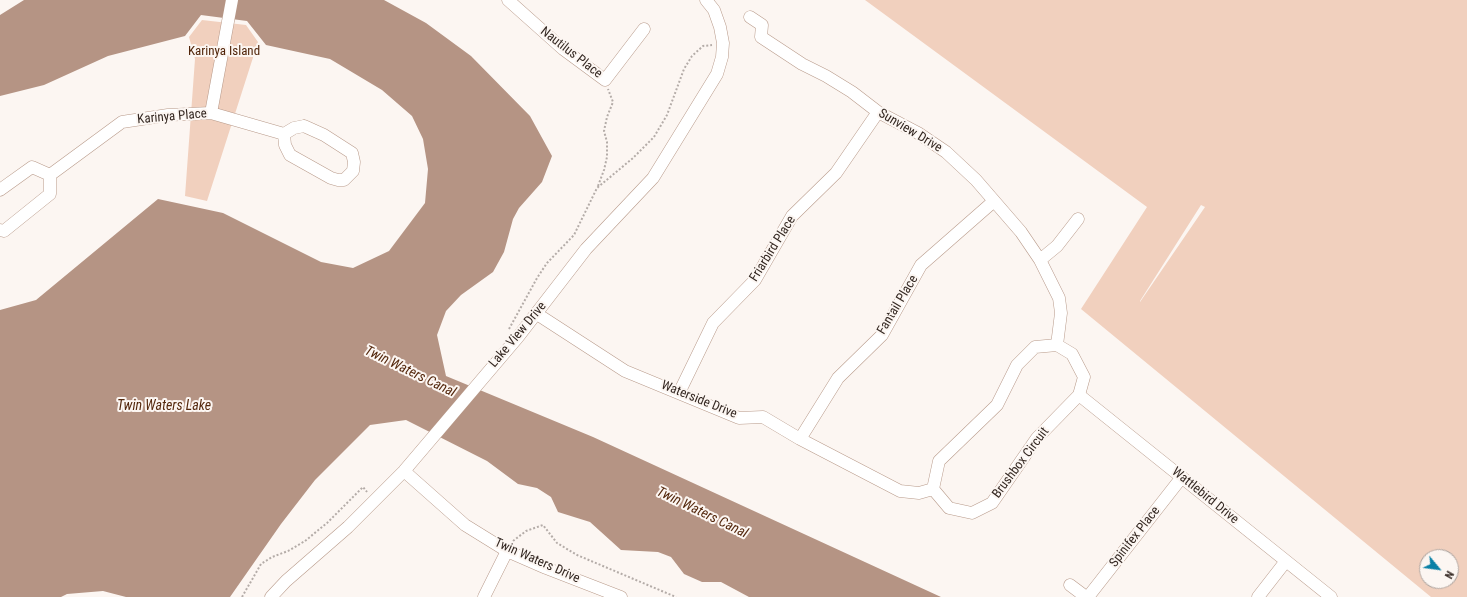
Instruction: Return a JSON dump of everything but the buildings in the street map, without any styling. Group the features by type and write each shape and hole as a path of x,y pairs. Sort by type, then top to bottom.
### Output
{"street":[{"path":"211,113 232,0"},
{"name":"Nautilus Place","path":"508,0 563,49 605,80 644,29"},
{"path":"706,0 714,10 723,43"},
{"name":"Sunview Drive","path":"750,17 762,25 761,37 802,64 826,76 852,92 878,112 918,133 946,152 976,180 1020,232 1040,260 1059,298 1061,312 1057,345"},
{"name":"Lake View Drive","path":"271,597 286,581 348,527 404,471 537,314 586,249 653,178 717,74 722,57 723,43"},
{"name":"Friarbird Place","path":"679,392 712,323 755,280 792,216 836,173 878,112"},
{"name":"Karinya Place","path":"50,175 122,122 168,115 211,113 284,134"},
{"path":"304,126 324,135 352,153 354,162 353,171 344,180 331,178 290,155 285,145 284,134 294,128 304,126"},
{"path":"0,190 32,167 50,175 50,194 4,231 0,230"},
{"name":"Fantail Place","path":"800,439 838,378 882,335 921,265 994,202"},
{"path":"1040,260 1057,246 1078,219"},
{"name":"Waterside Drive","path":"537,314 625,371 739,418 763,417 800,439 900,491 919,493 933,489"},
{"path":"933,489 939,462 996,405 1017,365 1035,347 1057,345 1072,354 1084,378 1079,395"},
{"name":"Wattlebird Drive","path":"1079,395 1331,597"},
{"name":"Brushbox Circuit","path":"933,489 949,508 972,513 992,503 1037,438 1079,395"},
{"name":"Twin Waters Drive","path":"404,471 465,525 507,550 546,568 621,597"},
{"name":"Spinifex Place","path":"1070,585 1087,597 1182,477"},
{"path":"484,597 507,550"},
{"path":"1258,597 1286,561"}],"path":[{"path":"598,188 633,158 654,137 667,115 684,69 692,56 703,46 723,43"},
{"path":"518,337 508,330 547,263 574,235 598,188 604,170 607,142 604,131 607,117 613,102 605,80"},
{"path":"242,597 261,564 305,541 327,523 363,487 369,493"},
{"path":"507,550 517,537 526,531 543,525 557,543 577,555 676,597"}],"green space":[{"path":"865,0 1467,0 1467,597 1431,597 1421,589 1459,589 1459,549 1419,549 1419,587 1081,309 1147,207","holes":["1201,205 1205,207 1140,302"]},
{"name":"Karinya Island","path":"202,20 246,25 258,42 207,201 185,196 195,59 189,37"}],"water":[{"name":"Twin Waters Lake","path":"24,0 384,0 426,23 471,56 530,116 552,156 542,182 519,208 513,219 504,252 493,272 461,295 446,311 437,335 446,376 593,437 941,597 749,597 721,582 702,582 684,574 671,557 658,552 621,550 590,522 558,512 551,497 537,488 518,484 487,461 406,420 370,425 315,480 281,524 230,597 126,597 103,591 67,594 61,597 0,597 0,310 36,300 158,199 223,213 321,262 353,268 389,251 425,203 428,169 423,139 412,116 382,90 330,59 266,45 247,21 201,15 185,36 108,56 44,85 0,96 0,15"}],"water label":[{"name":"Twin Waters Canal","path":"410,372"},
{"name":"Twin Waters Canal","path":"702,513"}]}
